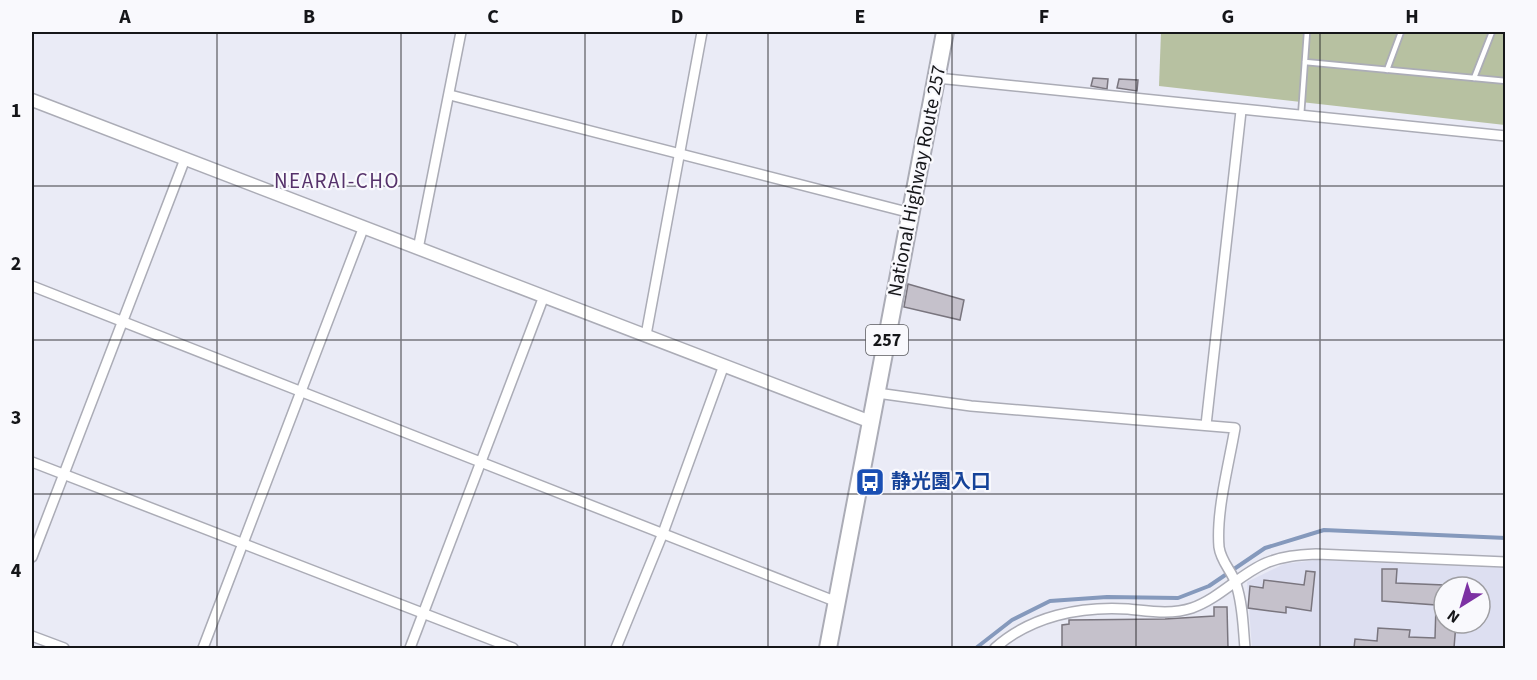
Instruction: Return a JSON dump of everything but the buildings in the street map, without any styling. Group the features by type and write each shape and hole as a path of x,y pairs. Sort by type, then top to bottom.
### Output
{"highway":[{"name":"National Highway Route 257","path":"828,648 945,32"}],"street":[{"path":"418,249 461,32"},
{"path":"646,335 702,32"},
{"path":"937,78 1241,111 1506,136"},
{"path":"450,95 911,213"},
{"path":"32,100 363,229 871,422"},
{"path":"1206,425 1241,111"},
{"path":"32,557 185,159"},
{"path":"203,648 363,229"},
{"path":"32,286 837,602"},
{"path":"410,648 479,461 544,296"},
{"path":"616,648 663,534 724,365"},
{"path":"877,393 971,406 1235,428 1220,523 1222,560 1235,580 1240,599 1245,648"},
{"path":"32,462 513,648"},
{"path":"995,648 1013,632 1062,613 1109,608 1171,612 1192,608 1235,580 1264,564 1286,556 1316,554 1506,562"},
{"path":"32,636 64,648"}],"lane":[{"path":"1300,117 1307,32"},
{"path":"1387,70 1401,32"},
{"path":"1474,78 1492,32"},
{"path":"1305,62 1506,81"}],"shaded area":[{"path":"1316,560 1505,568 1505,648 1252,648 1247,582 1284,564"}],"green space":[{"path":"1161,32 1505,32 1505,125 1159,86"}],"waterway":[{"path":"976,648 1012,620 1050,601 1107,597 1178,598 1209,586 1265,548 1324,530 1506,538"}],"place":[{"name":"静光園入口","path":"870,482"}],"district":[{"name":"NEARAI-CHO","path":"337,181"}]}
